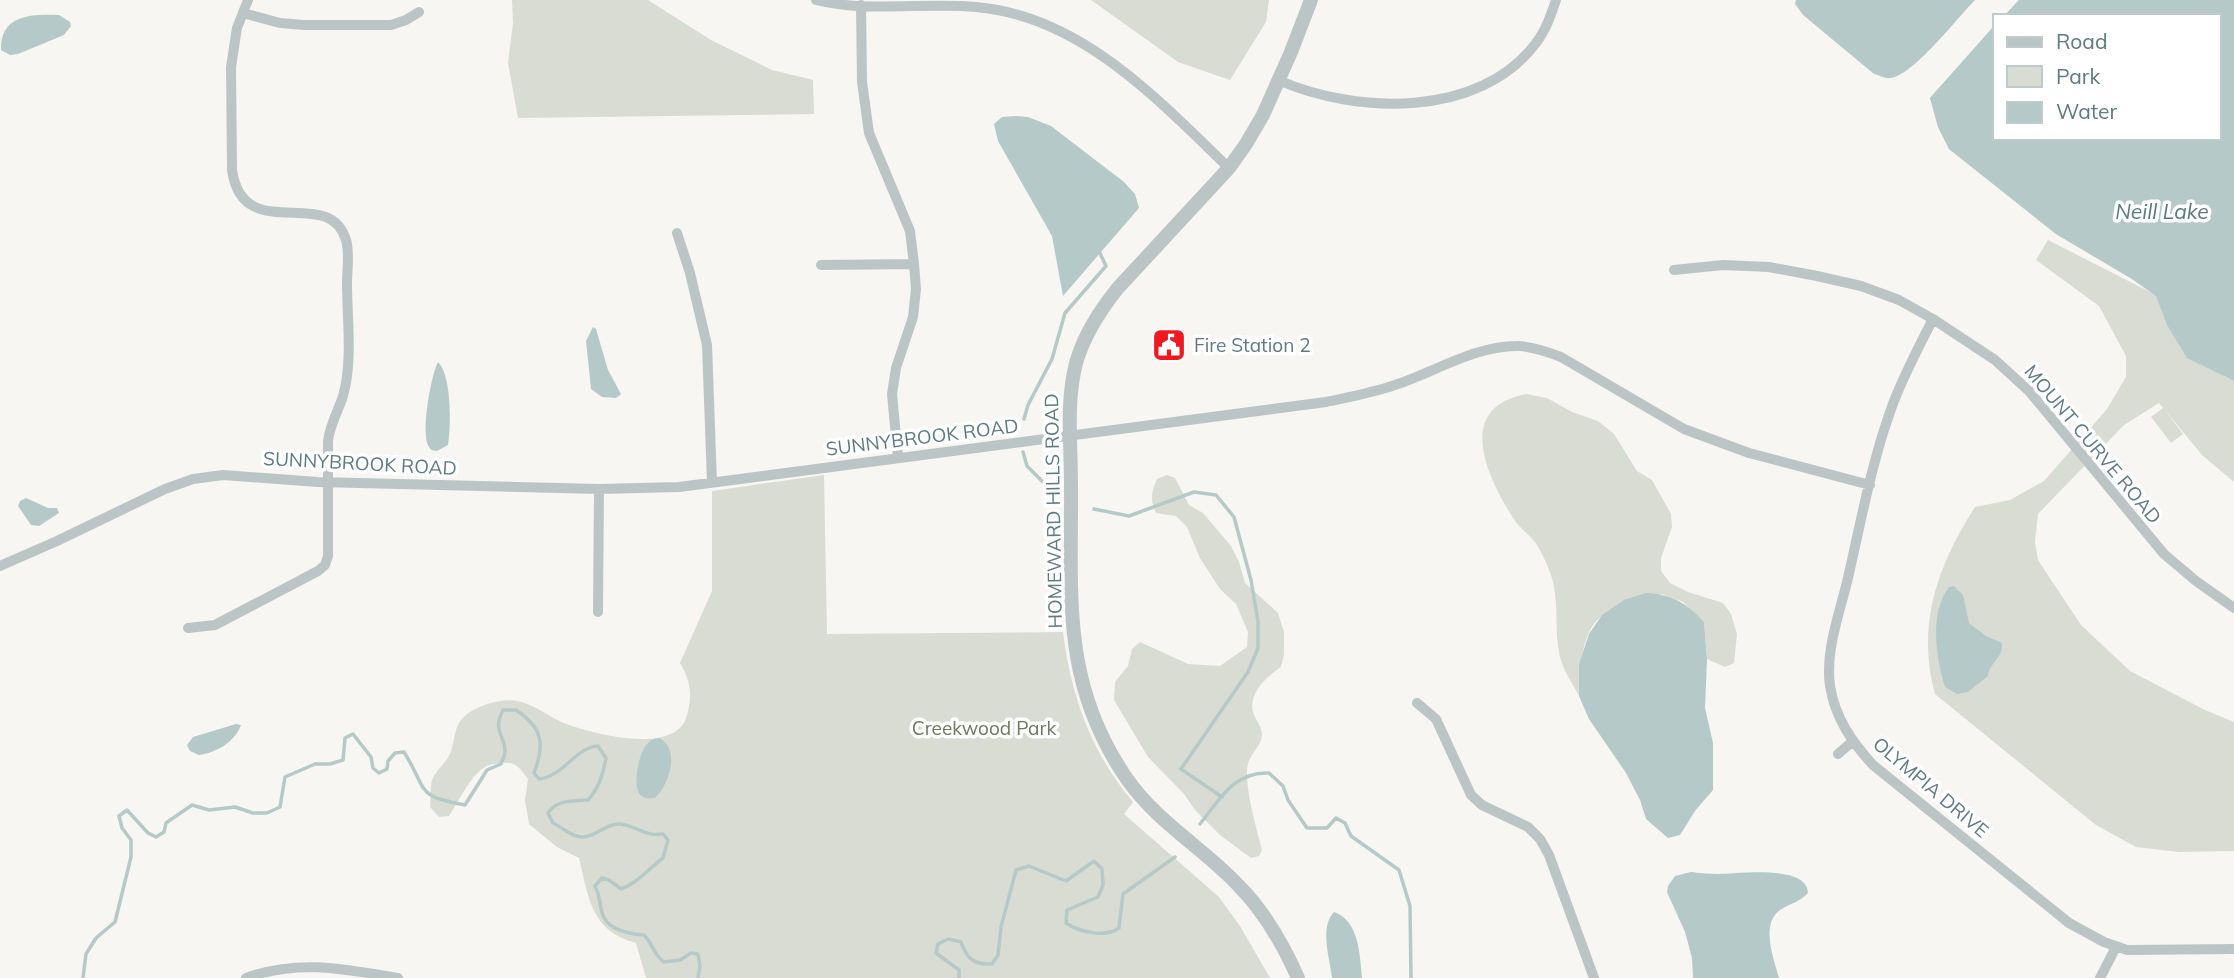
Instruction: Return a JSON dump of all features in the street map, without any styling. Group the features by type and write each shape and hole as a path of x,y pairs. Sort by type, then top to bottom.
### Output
{"street":[{"path":"188,628 215,625 325,565 328,556 327,482 330,427 343,397 348,365 347,250 346,241 337,226 319,214 262,211 241,197 234,185 231,67 233,45 247,0"},
{"path":"816,0 861,5 979,7 1046,25 1107,57 1228,168"},
{"name":"HOMEWARD HILLS ROAD","path":"1298,978 1278,936 1266,919 1239,886 1151,808 1110,753 1095,722 1080,677 1072,618 1070,405 1074,373 1087,334 1100,310 1228,168 1246,144 1278,80 1311,0"},
{"path":"1278,80 1299,89 1351,102 1383,105 1417,103 1446,97 1477,88 1500,77 1520,61 1548,23 1556,0"},
{"path":"861,5 863,95 869,133 910,231 914,264 916,289 913,317 896,368 892,394 898,458"},
{"path":"243,13 304,26 391,25 419,12"},
{"path":"337,226 348,217"},
{"path":"677,233 708,345 712,482"},
{"path":"821,265 914,264"},
{"name":"MOUNT CURVE ROAD","path":"1674,270 1723,265 1769,267 1817,276 1861,286 1899,300 1933,319 1995,360 2029,391 2164,554 2234,608"},
{"name":"OLYMPIA DRIVE","path":"1933,319 1894,400 1880,443 1830,662 1830,685 1844,729 1873,765 2069,923 2127,950 2234,949"},
{"name":"SUNNYBROOK ROAD","path":"0,566 165,489 193,479 223,475 327,482 652,489 1361,396 1474,354 1518,346 1561,356 1684,429 1749,453 1870,485"},
{"path":"598,612 599,489"},
{"path":"1417,703 1436,719 1471,795 1482,805 1528,827 1540,839 1549,855 1594,978"},
{"path":"1838,754 1853,741"},
{"path":"2099,978 2116,947"},
{"path":"246,978 283,967 310,966 398,978"}],"green space":[{"path":"512,0 648,0 711,40 772,70 813,80 814,114 518,118 508,63 513,23"},
{"path":"1091,0 1269,0 1266,22 1230,80 1178,62"},
{"path":"2019,0 2234,0 2223,376 2234,381 2234,482 2202,455 2165,410 2183,434 2171,443 2151,417 2163,408 2159,403 2124,425 2038,514 2035,542 2038,560 2081,625 2130,671 2234,722 2234,851 2179,852 2136,847 2096,825 1935,694 1928,644 1934,596 1950,551 1975,507 2010,500 2044,481 2107,409 2126,377 2126,356 2099,306 2036,260 2048,240 2152,293 2056,234 1949,149 1938,127 1930,98 1993,27 1993,140 2220,140 2220,14 2006,14"},
{"path":"1526,394 1547,398 1572,412 1598,421 1614,434 1637,471 1652,480 1671,514 1672,527 1661,558 1661,571 1670,583 1723,603 1731,614 1737,634 1734,663 1725,667 1707,659 1704,622 1683,602 1662,594 1619,608 1597,620 1586,639 1583,651 1579,696 1560,657 1555,591 1550,572 1535,542 1515,521 1503,501 1487,464 1483,446 1483,428 1490,413 1504,402"},
{"name":"Creekwood Park","path":"824,475 827,634 1063,632 1071,679 1085,722 1105,763 1133,802 1124,814 1219,897 1240,926 1270,978 646,978 636,943 621,938 610,930 594,911 579,858 557,847 529,824 525,800 528,779 517,766 506,763 485,767 470,783 449,816 439,817 430,807 432,780 450,754 459,723 472,711 489,703 509,700 526,703 564,723 611,736 649,739 666,736 678,729 686,718 690,703 689,683 680,663 712,591 712,491"},
{"path":"1167,475 1175,478 1189,505 1203,513 1231,546 1245,583 1278,613 1284,632 1281,667 1264,681 1253,700 1252,708 1262,735 1248,764 1247,783 1262,850 1259,856 1251,858 1220,835 1148,757 1114,700 1115,682 1128,666 1132,649 1140,642 1188,664 1220,666 1247,647 1248,632 1236,604 1220,589 1200,558 1187,527 1176,516 1156,513 1152,500 1153,488 1157,479"}],"water":[{"path":"1796,0 1975,0 1910,68 1888,78 1874,74 1803,15 1795,4"},
{"name":"Neill Lake","path":"2019,0 2234,0 2234,381 2187,358 2167,325 2156,296 2056,234 1949,149 1938,127 1930,98 1993,27 1993,140 2220,140 2220,14 2006,14"},
{"path":"59,15 70,22 71,26 64,35 18,54 10,55 1,50 2,38 12,23 29,16"},
{"path":"1002,117 1028,117 1051,126 1124,182 1135,194 1139,208 1063,296 1052,236 998,141 994,124"},
{"path":"593,327 596,329 608,370 621,394 616,398 602,397 591,389 586,341"},
{"path":"438,362 446,378 450,426 448,445 437,451 431,450 428,445 426,416"},
{"path":"26,498 48,508 57,508 59,513 39,526 31,525 18,506 20,501"},
{"path":"1954,586 1963,595 1969,623 1986,636 2002,643 2001,652 1988,676 1968,692 1957,694 1945,687 1936,636 1943,598 1949,587"},
{"path":"1646,593 1663,595 1678,601 1704,622 1707,659 1705,708 1713,743 1713,790 1680,835 1668,838 1646,819 1626,773 1589,719 1579,696 1579,664 1589,634 1602,615 1624,600"},
{"path":"236,724 241,725 238,731 224,746 199,755 190,751 187,745 193,737"},
{"path":"659,738 670,750 670,767 660,792 655,798 646,798 639,793 637,787 639,762 648,743"},
{"path":"1691,872 1784,874 1805,884 1808,893 1780,910 1771,924 1770,942 1779,978 1693,978 1692,958 1685,932 1667,892 1675,876"},
{"path":"1334,912 1349,923 1357,940 1362,978 1332,978 1326,935"}],"waterway":[{"path":"1024,419 1028,405 1052,359 1065,313 1106,266 1098,249"},
{"path":"1023,452 1027,466 1050,489"},
{"path":"1094,509 1129,516 1194,492 1216,495 1234,517 1251,580 1258,621 1258,648 1248,672 1181,769 1222,797"},
{"path":"83,978 86,954 96,938 115,922 131,857 131,840 122,828 119,816 127,810 148,833 156,837 164,832 166,823 192,805 209,810 235,807 253,813 267,813 280,807 285,777 315,764 330,764 343,760 345,738 353,734 371,757 373,768 379,773 387,769 388,761 395,753 404,752 424,789 437,798 465,805 487,770 501,764 505,752 499,728 503,710 516,710 532,723 536,730 540,753 534,773 539,779 548,777 590,748 598,746 606,758 600,781 588,800 565,802 551,809 548,813 553,823 579,837 620,824 651,834 663,834 668,840 663,858 633,883 621,889 602,878 595,886 602,913 608,923 625,932 644,935 664,962 680,960 691,953 698,954 698,978"},
{"path":"1200,824 1229,788 1247,777 1269,773 1283,786 1288,800 1307,828 1327,828 1336,818 1345,823 1351,836 1399,870 1410,906 1411,978"},
{"path":"959,978 959,970 936,953 938,944 948,939 961,942 972,960 992,964 998,955 1001,927 1016,870 1029,866 1066,881 1094,861 1102,869 1103,885 1098,897 1067,910 1066,923 1085,931 1107,933 1119,928 1123,894 1175,857"}],"place":[{"name":"Fire Station 2","path":"1169,345"}]}
